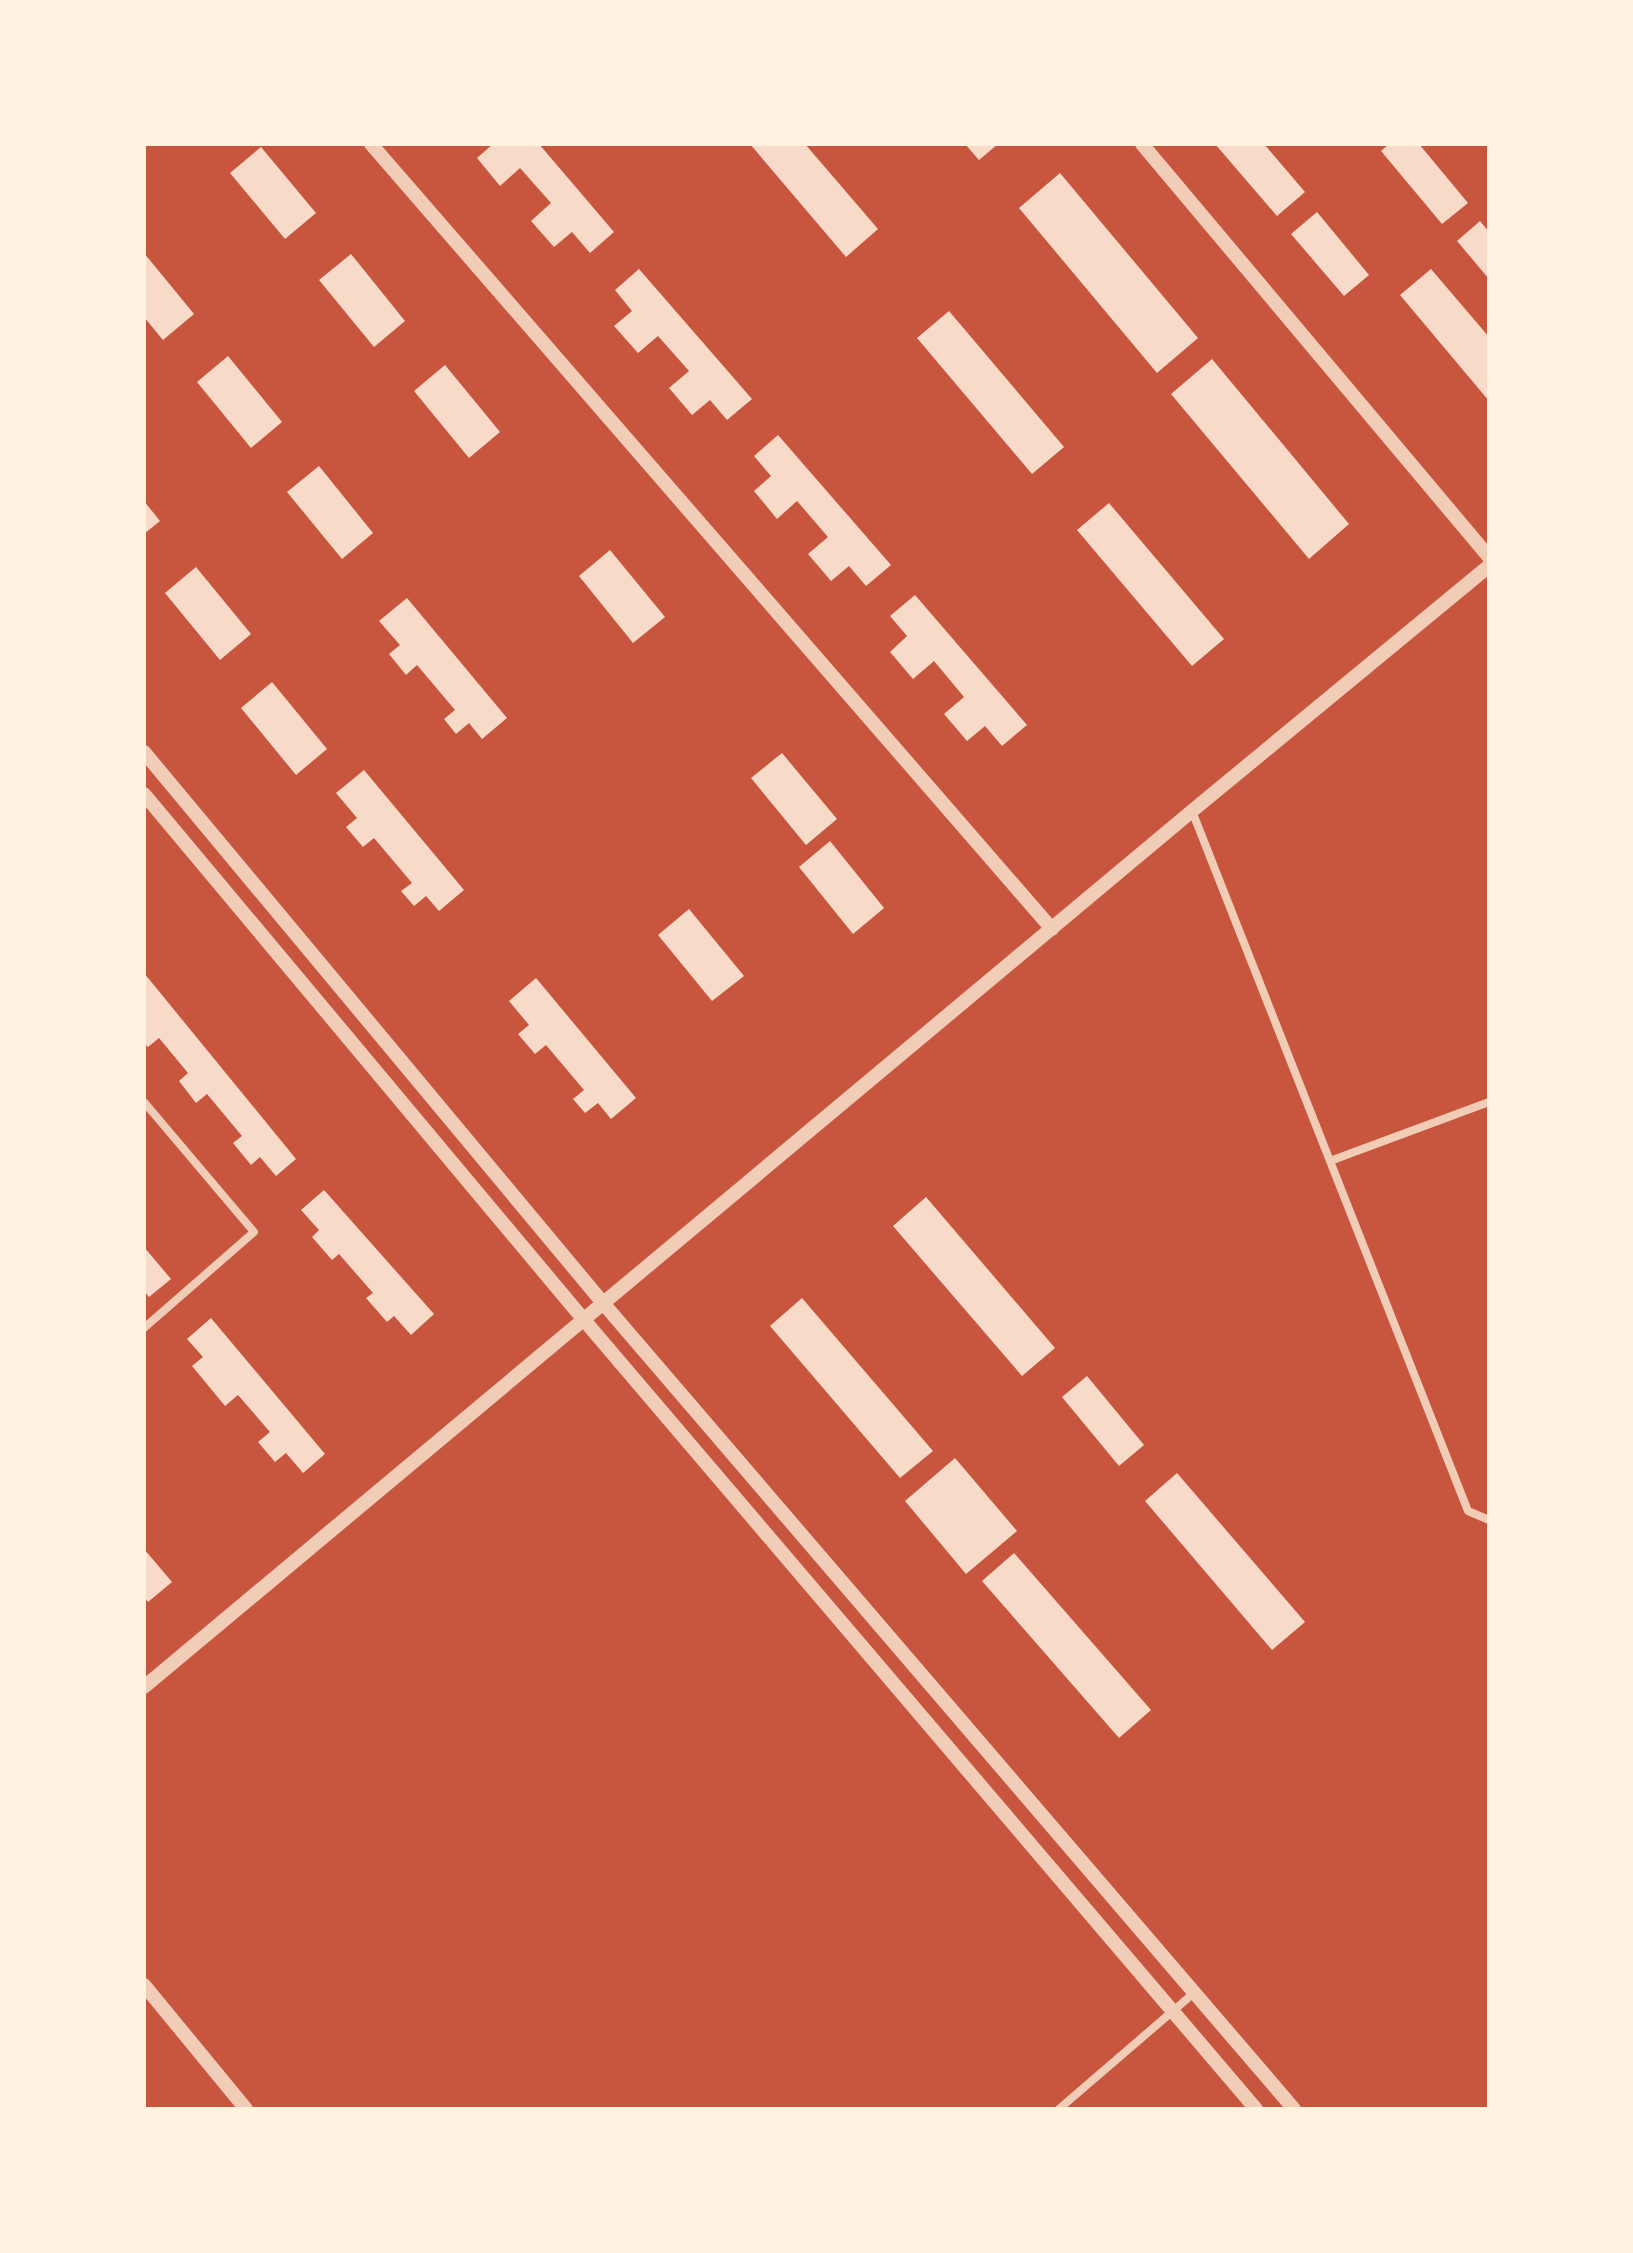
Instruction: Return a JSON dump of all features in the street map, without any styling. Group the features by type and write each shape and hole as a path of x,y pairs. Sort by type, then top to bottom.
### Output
{"street":[{"path":"371,144 1052,929"},
{"path":"1142,144 1489,557"},
{"path":"145,1685 1489,566"},
{"path":"144,752 603,1303 1294,2109"},
{"path":"144,794 584,1320 1256,2109"},
{"path":"1192,811 1468,1511 1489,1520"},
{"path":"144,1102 254,1232 144,1328"},
{"path":"1330,1161 1489,1102"},
{"path":"144,1985 246,2109"},
{"path":"1059,2109 1195,1992"}],"building":[{"path":"493,144 539,144 614,232 590,253 572,232 554,247 531,221 551,203 520,168 500,186 477,158"},
{"path":"750,144 805,144 878,229 846,257"},
{"path":"965,144 998,144 979,160"},
{"path":"1215,144 1264,144 1305,192 1277,216"},
{"path":"1389,144 1419,144 1468,203 1442,224 1381,151"},
{"path":"261,147 316,213 285,239 230,173"},
{"path":"1060,173 1198,338 1157,373 1019,208"},
{"path":"1317,212 1369,275 1344,296 1291,234"},
{"path":"1480,221 1489,232 1489,279 1457,241"},
{"path":"144,253 194,314 163,340 144,317"},
{"path":"351,254 405,321 374,347 319,280"},
{"path":"639,269 752,399 727,420 710,400 692,415 669,388 689,371 658,336 638,353 614,326 632,311 615,290"},
{"path":"1431,269 1489,337 1489,401 1400,295"},
{"path":"949,311 1064,447 1032,474 917,338"},
{"path":"228,356 282,422 251,448 197,382"},
{"path":"1212,359 1349,524 1309,559 1171,394"},
{"path":"445,365 500,432 469,458 414,391"},
{"path":"778,435 891,565 866,586 849,566 831,581 808,554 828,537 797,501 777,519 754,491 771,476 754,456"},
{"path":"319,466 373,533 342,559 287,492"},
{"path":"144,501 160,521 144,534"},
{"path":"1109,503 1224,639 1192,666 1077,530"},
{"path":"610,550 665,617 633,643 579,576"},
{"path":"196,567 251,634 220,660 165,593"},
{"path":"915,595 1027,725 1002,746 985,726 967,741 944,714 964,697 934,661 913,679 890,652 907,636 890,616"},
{"path":"407,598 507,718 482,739 469,723 456,734 444,719 455,710 417,665 406,675 389,654 400,645 379,621"},
{"path":"272,682 327,749 296,775 241,708"},
{"path":"782,753 837,819 806,845 751,778"},
{"path":"364,770 464,890 439,911 426,896 414,906 401,891 412,883 374,838 363,847 346,827 357,818 336,793"},
{"path":"830,841 884,908 853,934 799,867"},
{"path":"689,909 744,976 712,1001 658,935"},
{"path":"144,973 296,1159 276,1176 260,1157 251,1165 233,1143 242,1136 207,1094 196,1103 179,1081 188,1073 159,1038 148,1047 144,1043"},
{"path":"536,978 636,1098 611,1119 598,1103 585,1113 573,1099 584,1090 546,1045 535,1054 518,1034 529,1025 509,1001"},
{"path":"324,1190 434,1314 411,1335 394,1316 387,1322 366,1298 373,1293 339,1254 332,1260 312,1237 319,1230 301,1210"},
{"path":"926,1197 1055,1348 1022,1376 893,1226"},
{"path":"144,1247 171,1279 149,1297 144,1291"},
{"path":"802,1298 933,1451 900,1478 770,1326"},
{"path":"211,1318 325,1454 303,1473 286,1453 275,1462 258,1442 270,1432 238,1395 225,1406 192,1366 203,1357 187,1339"},
{"path":"1087,1376 1144,1445 1119,1466 1062,1397"},
{"path":"955,1458 1017,1531 966,1574 905,1501"},
{"path":"1177,1473 1305,1622 1272,1650 1145,1501"},
{"path":"144,1549 172,1582 148,1602 144,1597"},
{"path":"1014,1553 1151,1710 1119,1738 982,1581"}]}
